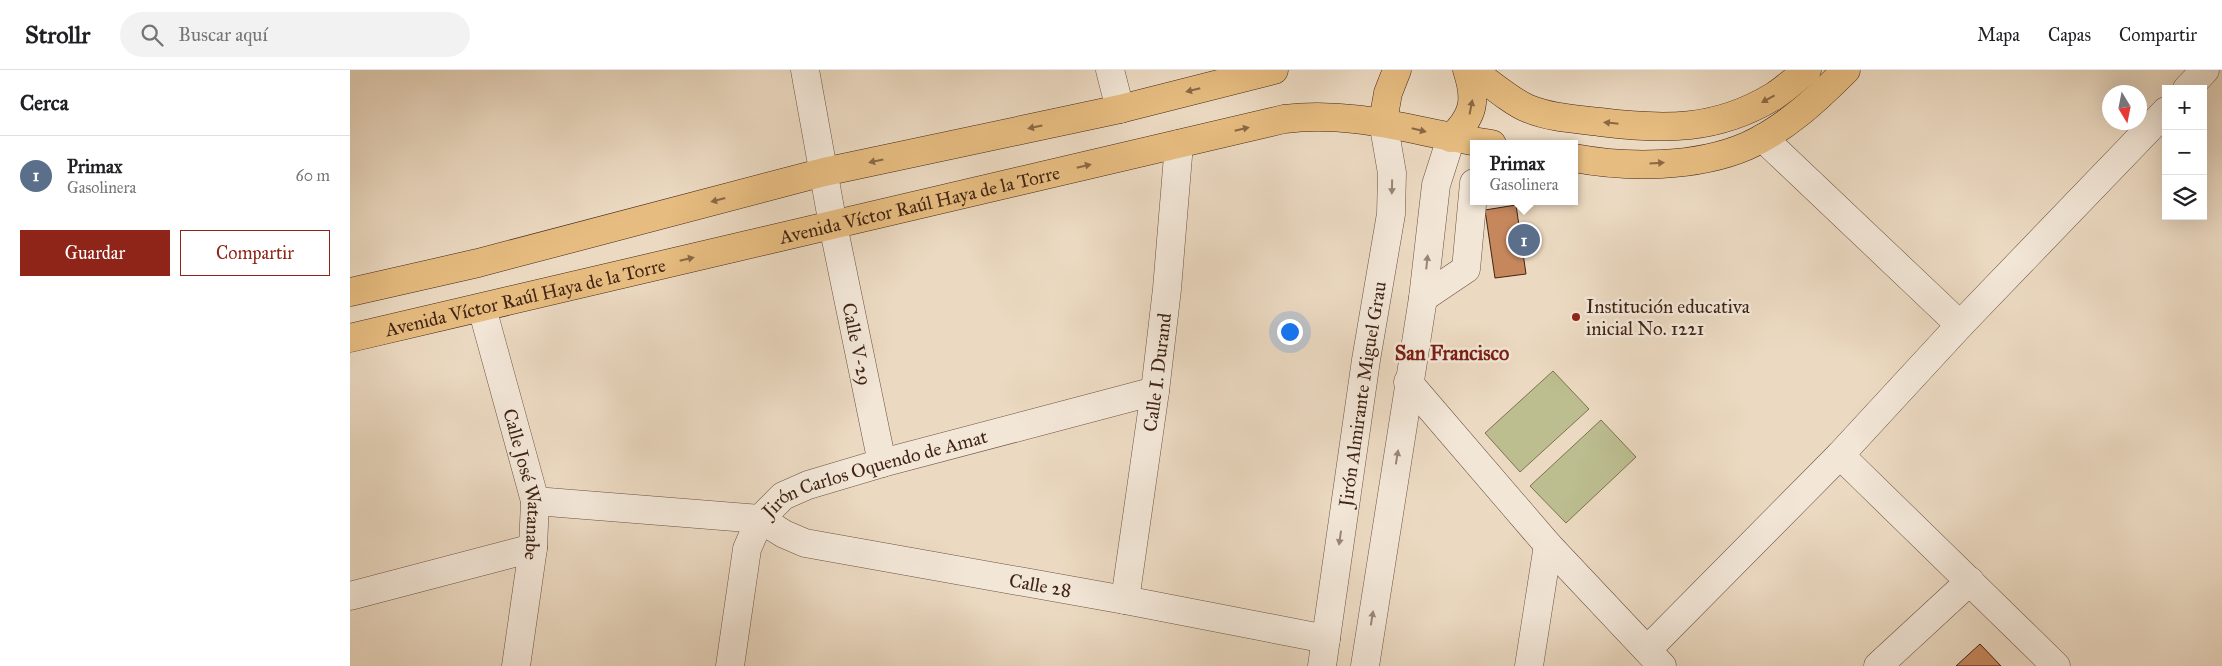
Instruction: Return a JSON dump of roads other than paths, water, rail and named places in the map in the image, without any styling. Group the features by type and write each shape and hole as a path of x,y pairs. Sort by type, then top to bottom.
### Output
{"main road":[{"path":"350,292 478,263 824,172 1120,109 1274,70"},
{"path":"1383,121 1388,93 1397,70"},
{"path":"1451,138 1465,124 1472,108 1472,85 1467,70"},
{"path":"1472,70 1528,108 1560,117 1635,126 1681,126 1715,122 1744,112 1774,96 1806,70"},
{"path":"1578,159 1623,165 1699,159 1739,149 1762,138 1805,109 1846,70"},
{"name":"Avenida Víctor Raúl Haya de la Torre","path":"350,338 1284,119 1314,116 1383,121 1451,138 1470,141"}],"street":[{"name":"Calle V-29","path":"804,70 833,225 882,463"},
{"path":"1110,70 1120,109"},
{"path":"2191,85 2206,70"},
{"path":"1408,382 1548,545 1655,658 1960,325 2162,115"},
{"name":"Jirón Almirante Miguel Grau","path":"1322,666 1366,360 1391,214 1392,173 1383,121"},
{"path":"1451,138 1470,174"},
{"path":"1365,666 1408,382 1423,298 1436,186 1451,138"},
{"path":"1762,138 1960,325"},
{"name":"Calle I. Durand","path":"1125,600 1155,391 1167,289 1179,144"},
{"path":"1423,298 1466,269 1472,205"},
{"name":"Calle José Watanabe","path":"482,308 535,501 533,548 516,666"},
{"name":"Jirón Carlos Oquendo de Amat","path":"535,501 760,519 782,496 808,485 882,463 1155,391"},
{"path":"1840,455 2056,666"},
{"path":"730,666 748,548 760,519"},
{"name":"Calle 28","path":"760,519 784,534 805,543 1125,600 1326,639"},
{"path":"1529,666 1548,545"},
{"path":"350,596 533,548"},
{"path":"1878,666 1970,582"}],"place":[{"name":"Primax","path":"1524,240"},
{"name":"Institución educativa inicial No. 1221","path":"1576,317"}],"district":[{"name":"San Francisco","path":"1452,353"}]}
